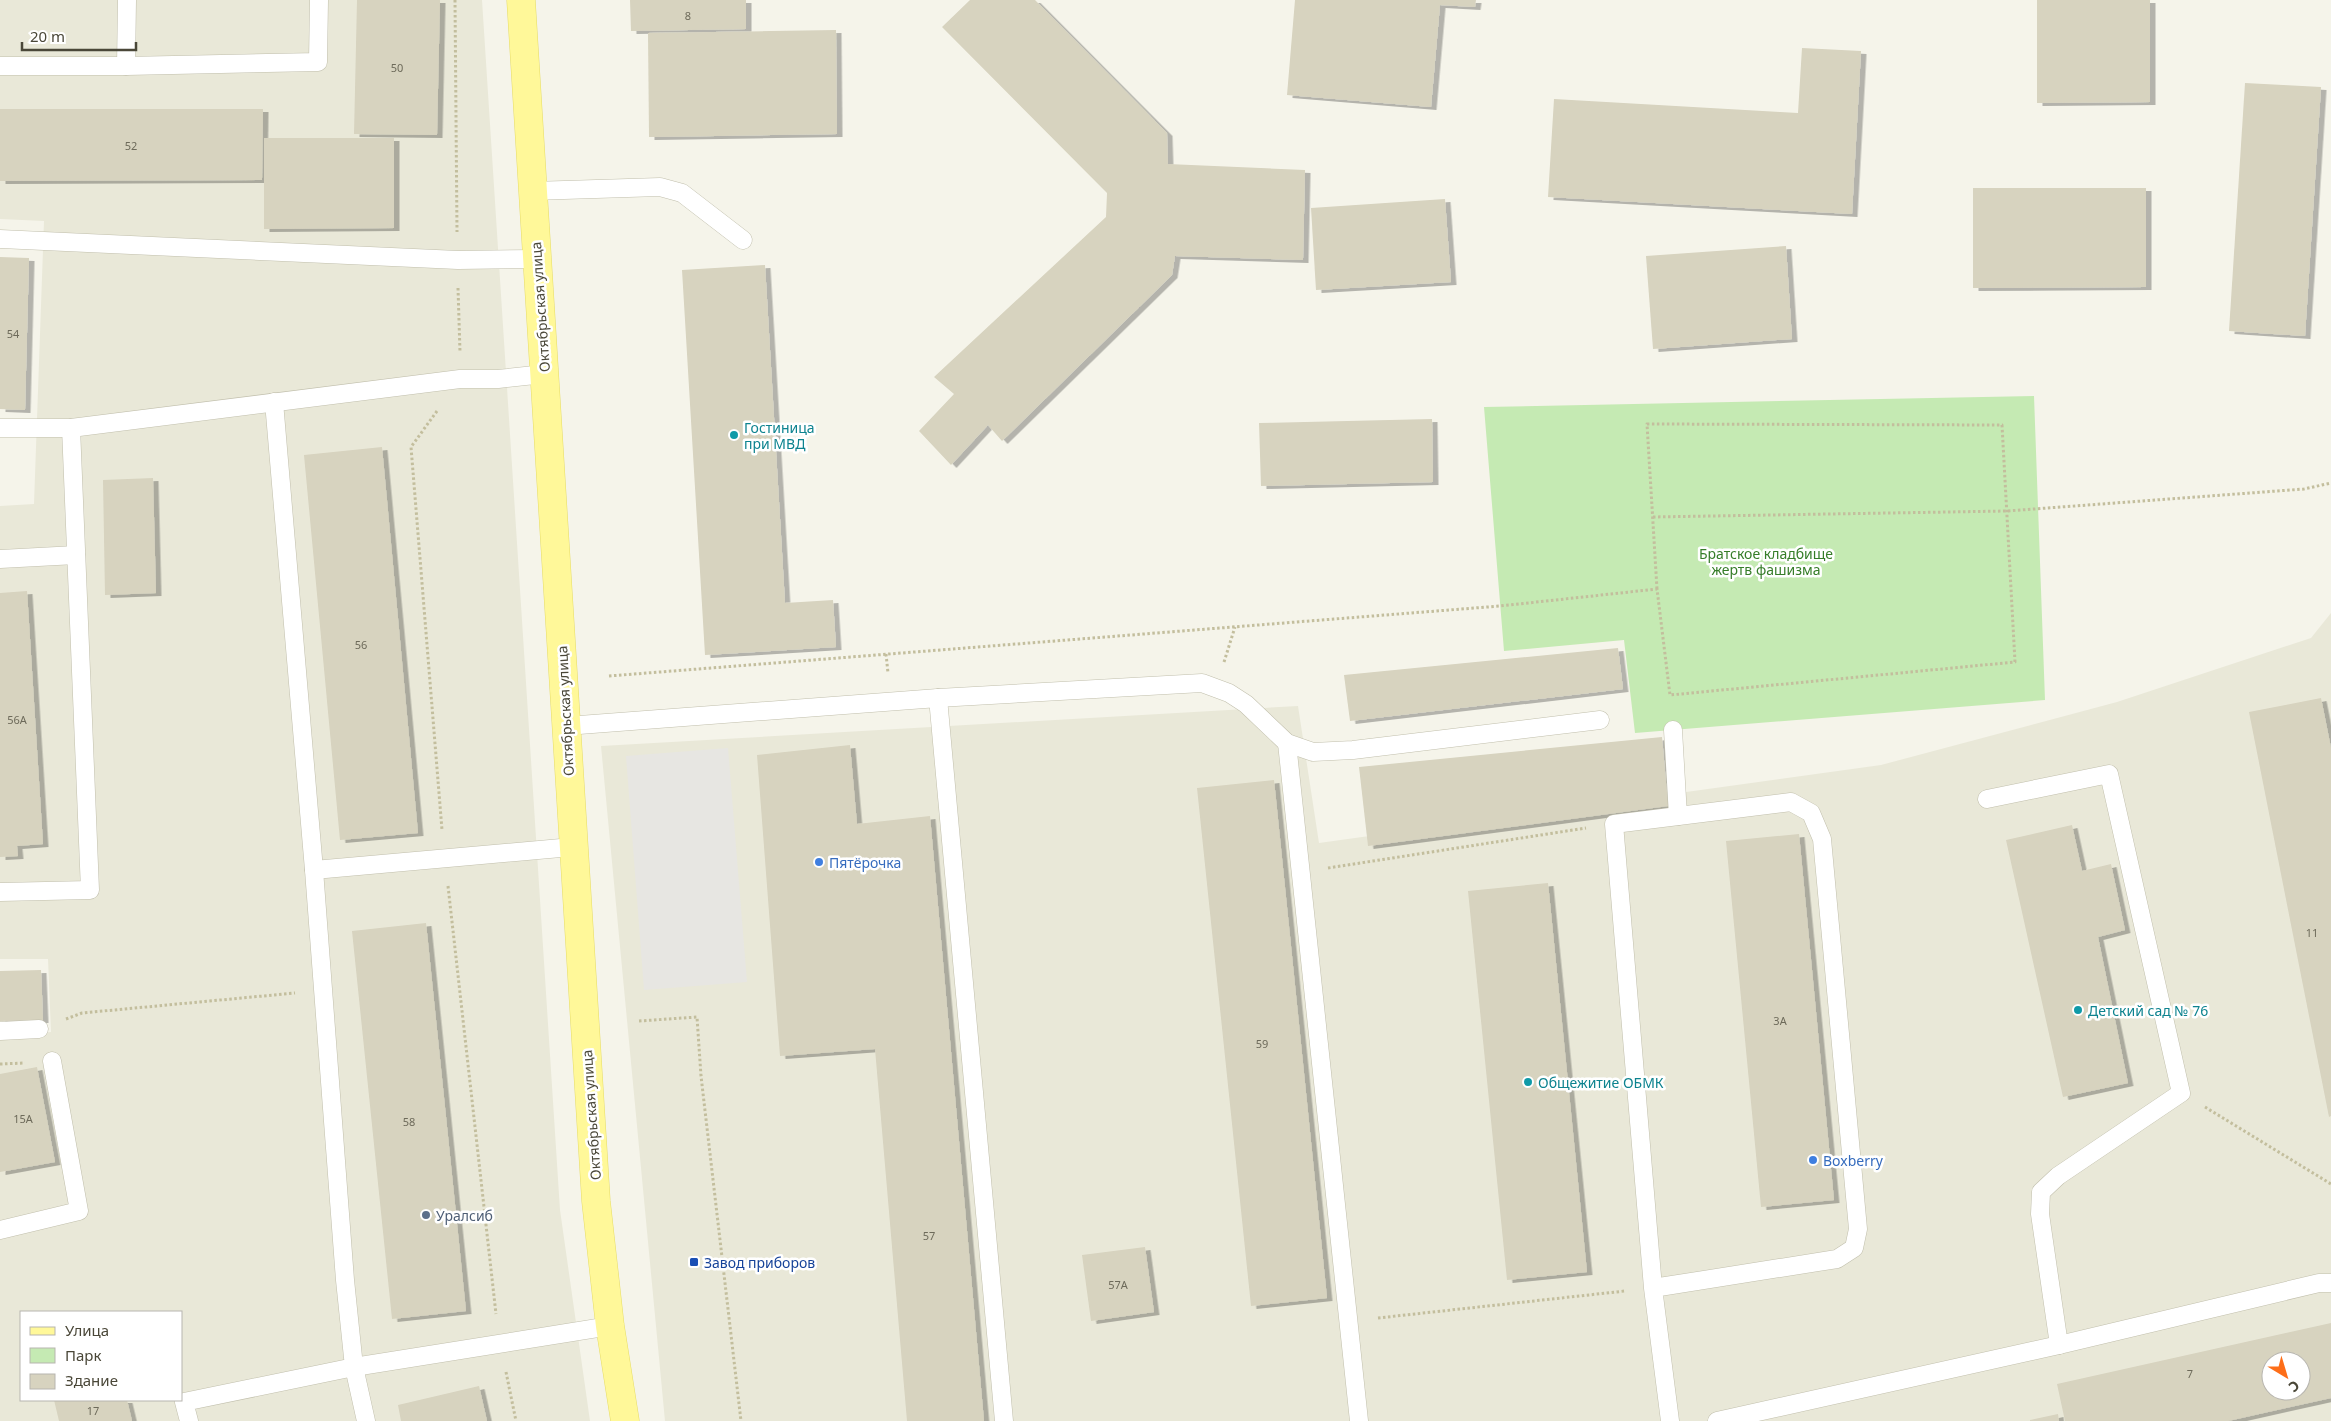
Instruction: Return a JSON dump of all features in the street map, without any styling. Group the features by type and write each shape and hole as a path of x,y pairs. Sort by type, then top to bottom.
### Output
{"main road":[{"name":"Октябрьская улица","path":"520,0 572,847 596,1201 610,1326 625,1421"}],"lane":[{"path":"126,66 127,0"},
{"path":"0,66 126,66 318,62 318,0"},
{"path":"532,191 660,187 682,193 743,240"},
{"path":"0,239 458,260 536,259"},
{"path":"0,428 71,428 460,379 498,379 544,374"},
{"path":"274,402 324,990 345,1280 354,1367 366,1421"},
{"path":"0,892 90,890 71,428"},
{"path":"0,560 76,555"},
{"path":"566,726 938,698 1202,682 1246,704 1287,743 1314,752 1352,750 1600,720"},
{"path":"938,698 1004,1421"},
{"path":"1673,730 1678,816"},
{"path":"1287,743 1360,1421"},
{"path":"1987,799 2109,774 2181,1093 2058,1176 2041,1192 2040,1214 2059,1345"},
{"path":"1653,1288 1837,1259 1854,1248 1858,1229 1822,839 1811,814 1791,802 1614,824 1653,1288 1670,1421"},
{"path":"314,870 572,847"},
{"path":"0,1031 39,1029"},
{"path":"0,1230 79,1211 52,1061"},
{"path":"1716,1421 2059,1345 2319,1283 2331,1283"},
{"path":"189,1421 184,1402 354,1367 610,1326"}],"path":[{"path":"455,0 460,379 411,447 445,858 499,1343 516,1421"},
{"path":"1647,424 2002,425 2007,511 2015,662 1670,695 1657,589 1647,424"},
{"path":"1653,517 2007,511 2304,489 2331,483"},
{"path":"609,676 1500,606 1657,589"},
{"path":"1217,688 1235,626"},
{"path":"1302,872 1614,824"},
{"path":"39,1029 82,1013 324,990"},
{"path":"639,1021 697,1018 701,1076 741,1421"},
{"path":"2181,1093 2331,1184"},
{"path":"1349,1321 1653,1288"}],"shaded area":[{"path":"0,0 482,0 560,1210 590,1421 0,1421 0,1037 51,1032 48,959 0,959 0,506 34,504 44,221 0,219"},
{"path":"2331,613 2331,1421 665,1421 601,746 1298,706 1319,843 1881,765 2117,702 2311,638"},
{"path":"728,748 747,982 644,990 626,756"}],"green space":[{"name":"Братское кладбище жертв фашизма","path":"2034,396 2045,700 1635,733 1624,640 1504,651 1484,407"}],"building":[{"path":"357,0 440,0 437,135 354,134"},
{"path":"630,0 746,0 746,29 631,31"},
{"path":"970,0 1035,0 1167,133 1168,164 1305,170 1303,260 1175,256 1172,275 1002,441 988,425 951,465 919,431 954,394 934,377 1106,217 1107,193 942,27"},
{"path":"1295,0 1476,0 1475,7 1440,5 1431,107 1287,95"},
{"path":"2037,0 2150,0 2150,102 2037,103"},
{"path":"836,30 837,134 649,137 648,33"},
{"path":"1802,48 1861,51 1852,214 1548,197 1554,99 1798,113"},
{"path":"2245,83 2321,87 2305,336 2229,331"},
{"path":"0,109 263,109 262,180 0,181"},
{"path":"264,138 394,138 394,228 264,229"},
{"path":"1973,188 2146,188 2146,287 1973,288"},
{"path":"1445,199 1451,282 1316,290 1311,208"},
{"path":"1786,246 1792,339 1653,349 1646,256"},
{"path":"0,257 29,258 25,410 0,409"},
{"name":"Гостиница при МВД","path":"765,265 785,603 833,600 836,647 705,655 682,270"},
{"path":"1432,419 1433,482 1261,486 1259,423"},
{"path":"382,447 418,833 340,840 304,455"},
{"path":"153,478 156,593 105,595 103,480"},
{"path":"27,591 43,844 17,846 18,856 0,857 0,593"},
{"path":"1618,648 1623,689 1350,721 1344,675"},
{"path":"2321,698 2331,748 2331,1116 2329,1117 2249,712"},
{"path":"1662,737 1668,806 1368,846 1359,767"},
{"path":"850,745 857,824 930,816 984,1421 907,1421 875,1049 780,1056 757,755"},
{"path":"1274,780 1327,1298 1251,1306 1197,788"},
{"name":"Детский сад № 76","path":"2072,825 2082,871 2111,864 2125,930 2098,937 2128,1083 2063,1097 2006,840"},
{"path":"1799,834 1834,1200 1761,1207 1726,841"},
{"name":"Общежитие ОБМК","path":"1548,883 1587,1272 1507,1280 1468,891"},
{"path":"426,923 466,1311 392,1319 352,931"},
{"path":"41,970 43,1020 0,1021 0,971"},
{"path":"37,1067 55,1162 0,1172 0,1074"},
{"path":"1145,1247 1154,1312 1091,1321 1082,1255"},
{"path":"2331,1323 2331,1398 2228,1421 2065,1421 2057,1384"},
{"path":"479,1386 487,1421 401,1421 398,1405"},
{"path":"54,1401 127,1401 132,1421 59,1421"},
{"path":"2058,1414 2059,1421 2030,1421 2030,1420"}],"place":[{"name":"Гостиница при МВД","path":"734,435"},
{"name":"Пятёрочка","path":"819,862"},
{"name":"Детский сад № 76","path":"2078,1010"},
{"name":"Общежитие ОБМК","path":"1528,1082"},
{"name":"Boxberry","path":"1813,1160"},
{"name":"Уралсиб","path":"426,1215"},
{"name":"Завод приборов","path":"694,1262"}]}
